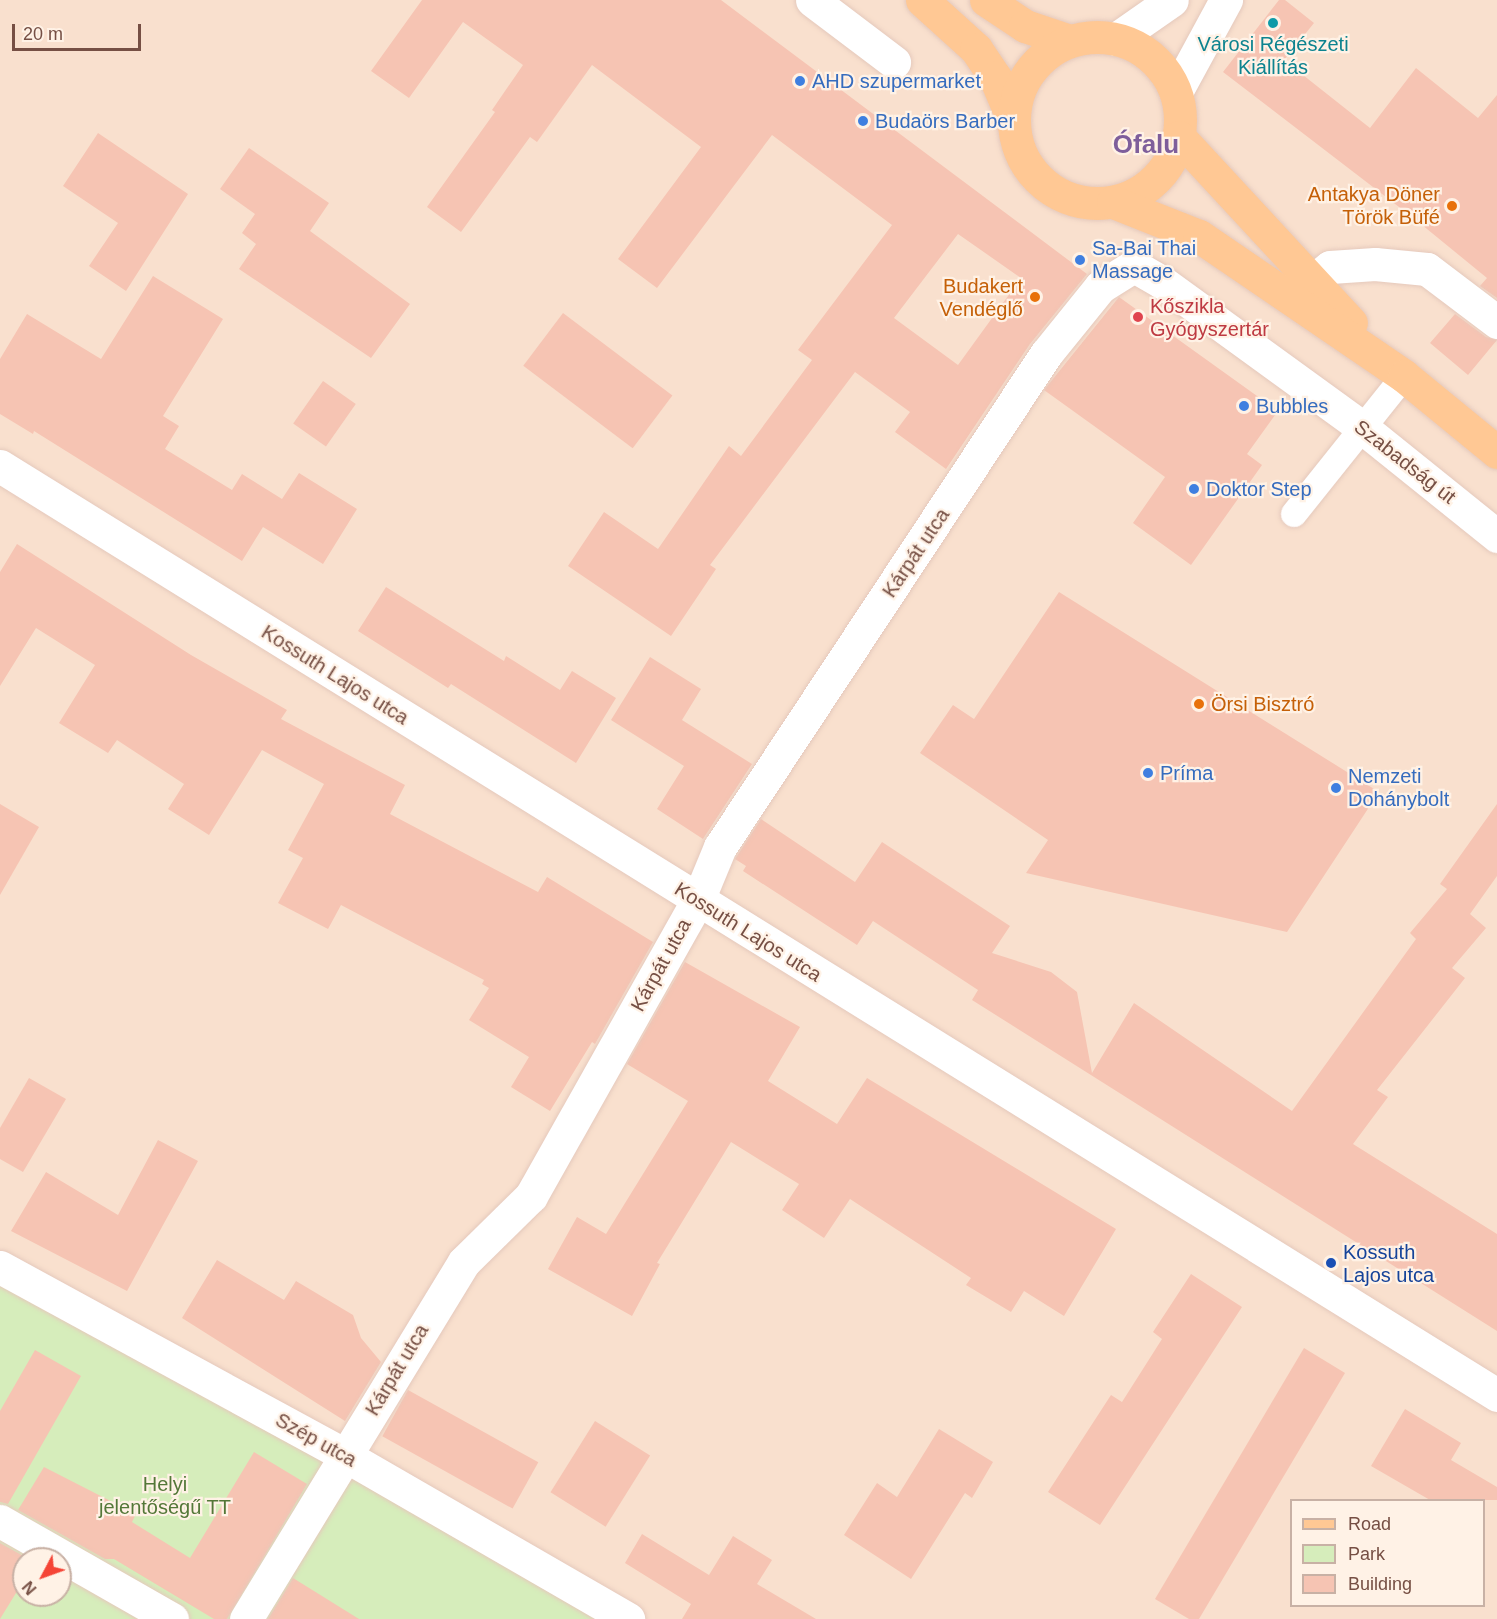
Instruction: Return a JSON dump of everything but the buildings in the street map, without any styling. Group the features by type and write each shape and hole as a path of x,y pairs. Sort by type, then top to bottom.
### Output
{"main road":[{"path":"922,0 976,49 994,77 1014,122 1023,157 1046,185 1077,201 1113,202 1199,236 1404,376 1497,452"},
{"path":"986,0 1025,26 1070,41 1116,39 1152,58 1176,92 1179,137 1174,153 1155,179 1143,189 1113,202"},
{"path":"1014,122 1019,92 1035,64 1070,41"},
{"path":"1179,137 1312,282 1404,376"}],"street":[{"path":"812,0 894,62"},
{"path":"1116,39 1172,0"},
{"path":"1176,92 1226,0"},
{"path":"1312,282 1330,267 1375,264 1427,269 1497,322"},
{"name":"Szabadság út","path":"1134,266 1161,282 1364,429 1497,536"},
{"name":"Kárpát utca","path":"246,1619 464,1262 531,1197 698,900 720,847 1046,354 1088,297 1134,266"},
{"name":"Kossuth Lajos utca","path":"0,466 1497,1395"},
{"name":"Szép utca","path":"0,1267 346,1456 628,1619"},
{"path":"0,1521 172,1619"}],"lane":[{"path":"1294,514 1404,376"}],"shaded area":[{"path":"0,0 1497,0 1497,1619 0,1619"}],"green space":[{"name":"Helyi jelentőségű TT","path":"0,1267 628,1619 0,1619"}],"place":[{"name":"Városi Régészeti Kiállítás","path":"1273,23"},
{"name":"AHD szupermarket","path":"800,81"},
{"name":"Budaörs Barber","path":"863,121"},
{"name":"Antakya Döner Török Büfé","path":"1452,206"},
{"name":"Sa-Bai Thai Massage","path":"1080,260"},
{"name":"Budakert Vendéglő","path":"1035,297"},
{"name":"Kőszikla Gyógyszertár","path":"1138,317"},
{"name":"Bubbles","path":"1244,406"},
{"name":"Doktor Step","path":"1194,489"},
{"name":"Örsi Bisztró","path":"1199,704"},
{"name":"Príma","path":"1148,773"},
{"name":"Nemzeti Dohánybolt","path":"1336,788"},
{"name":"Kossuth Lajos utca","path":"1331,1263"}],"district":[{"name":"Ófalu","path":"1146,145"}]}
